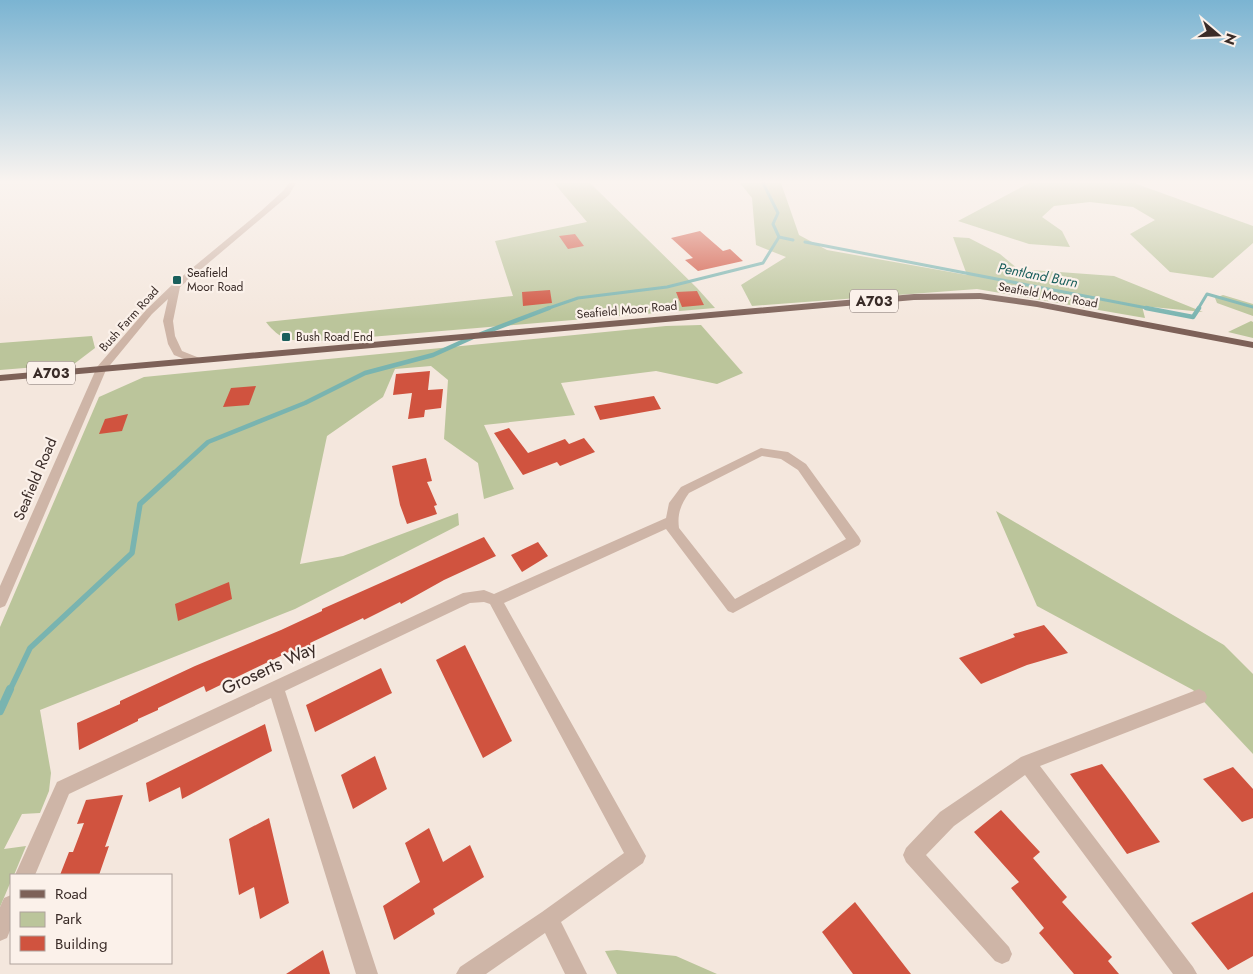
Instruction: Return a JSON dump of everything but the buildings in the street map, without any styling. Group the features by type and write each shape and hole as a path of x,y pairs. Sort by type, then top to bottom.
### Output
{"main road":[{"name":"Seafield Moor Road","path":"0,378 904,298 980,296 1037,304 1253,345"}],"street":[{"name":"Bush Farm Road","path":"101,369 149,312 176,286 245,228"},
{"name":"Bush Farm Road","path":"176,286 168,310 168,334 178,353 198,360"},
{"name":"Seafield Road","path":"0,602 101,369"},
{"path":"761,452 769,452 784,456 802,468 854,541 733,607 673,529 672,521 674,506 685,490 761,452"},
{"path":"467,974 549,919 636,856 495,600 672,521"},
{"name":"Groserts Way","path":"24,874 63,788 468,597 484,596 495,600"},
{"path":"276,687 367,974"},
{"path":"1002,954 913,855 947,819 1027,762 1199,697"},
{"path":"1027,762 1186,974"},
{"path":"0,931 10,907"},
{"path":"549,919 576,974"}],"green space":[{"path":"556,228 636,228 715,308 310,342 285,338 266,322 513,296 495,241"},
{"path":"755,228 797,228 799,235 827,250 967,275 953,237 969,238 1000,254 1018,269 1114,276 1203,312 1142,306 1145,318 977,289 752,306 741,285 786,257 756,245"},
{"path":"981,228 1058,228 1062,231 1070,247 1029,244"},
{"path":"1140,228 1253,228 1253,243 1213,278 1170,272 1130,234"},
{"path":"1223,295 1253,304 1253,316 1217,303 1215,298"},
{"path":"1251,321 1253,322 1253,338 1228,332"},
{"path":"701,325 743,373 717,384 656,371 561,383 575,415 484,425 514,489 484,499 478,463 444,439 448,380 431,366 395,369 383,397 327,436 300,564 343,556 458,513 459,525 295,609 40,710 51,773 49,791 40,813 22,814 4,849 26,846 14,874 10,874 10,883 0,907 0,627 99,397 144,377 666,326"},
{"path":"92,336 95,348 74,364 0,370 0,343"},
{"path":"996,511 1224,645 1253,674 1253,754 1193,690 1037,606"},
{"path":"617,950 676,956 717,974 617,974 605,951"}],"waterway":[{"path":"775,228 779,237"},
{"path":"546,309 578,298 667,287 763,263 779,237"},
{"name":"Pentland Burn","path":"779,237 793,240"},
{"name":"Pentland Burn","path":"805,242 1152,309"},
{"name":"Pentland Burn","path":"1198,309 1207,294 1253,307"},
{"path":"481,334 549,308"},
{"name":"Pentland Burn","path":"1146,308 1193,317 1199,308"},
{"path":"173,474 208,442 305,403 365,373 433,355 473,337"},
{"path":"10,690 30,648 132,553 140,504 174,473"},
{"path":"0,711 10,689"}],"place":[{"name":"Seafield Moor Road","path":"177,280"},
{"name":"Bush Road End","path":"286,337"}]}
